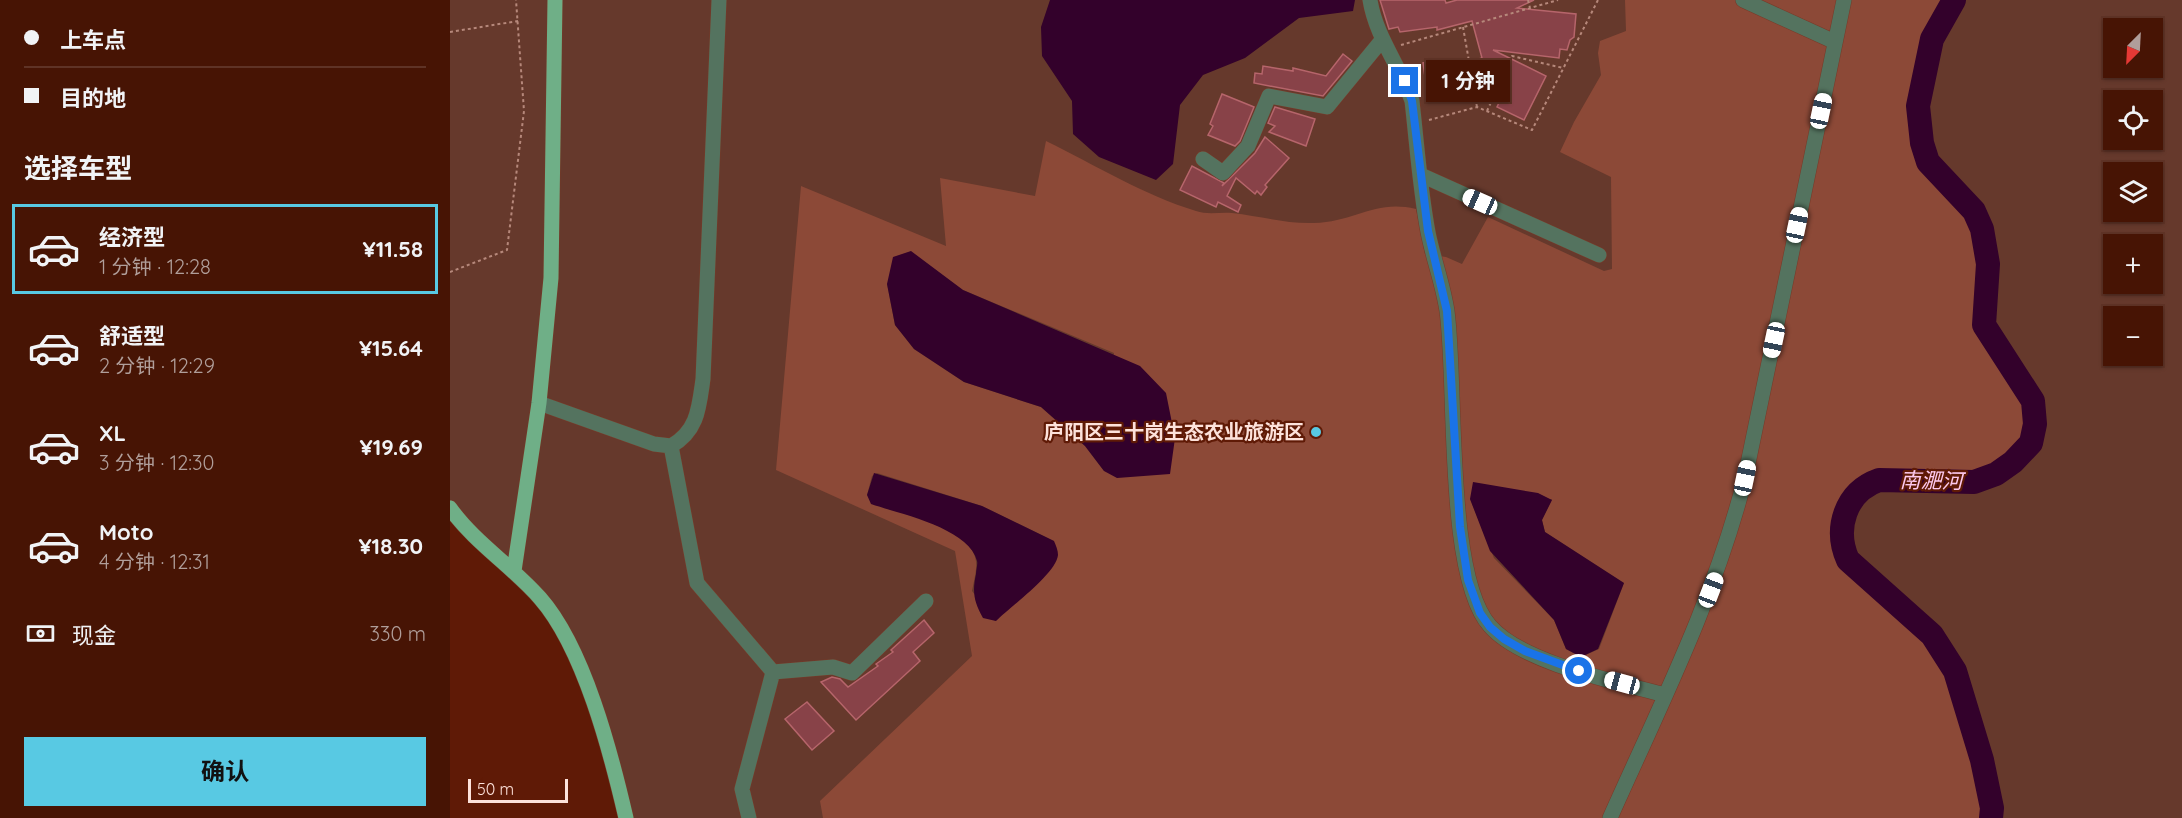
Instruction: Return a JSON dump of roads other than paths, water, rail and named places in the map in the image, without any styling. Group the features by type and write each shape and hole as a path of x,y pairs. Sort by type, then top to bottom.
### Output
{"main road":[{"path":"514,571 539,403 551,278 556,77 555,0"},
{"path":"450,508 542,600 560,625 597,714 626,818"}],"street":[{"path":"539,403 639,440 671,446 689,434 695,423 703,379 719,0"},
{"path":"1370,0 1384,44 1405,81 1412,101 1428,231 1447,311 1465,564 1480,613 1490,627 1525,651 1579,671 1665,695"},
{"path":"1743,0 1835,42"},
{"path":"1610,818 1705,606 1734,523 1844,0"},
{"path":"1203,159 1222,173 1248,146 1269,96 1327,107 1384,44"},
{"path":"1421,176 1599,255"},
{"path":"671,446 696,583 772,672"},
{"path":"772,672 833,667 852,673 926,601"},
{"path":"749,818 742,789 772,672"}],"waterway":[{"name":"南淝河","path":"1954,0 1932,39 1918,106 1922,143 1928,162 1974,211 1982,229 1988,264 1984,325 2033,401 2035,424 2031,443 2013,462 1996,474 1974,482 1879,480 1867,486 1851,502 1843,524 1842,536 1848,560 1932,635 1955,671 1982,760 1992,808 1991,818"}],"place":[{"name":"庐阳区三十岗生态农业旅游区","path":"1316,432"}]}
